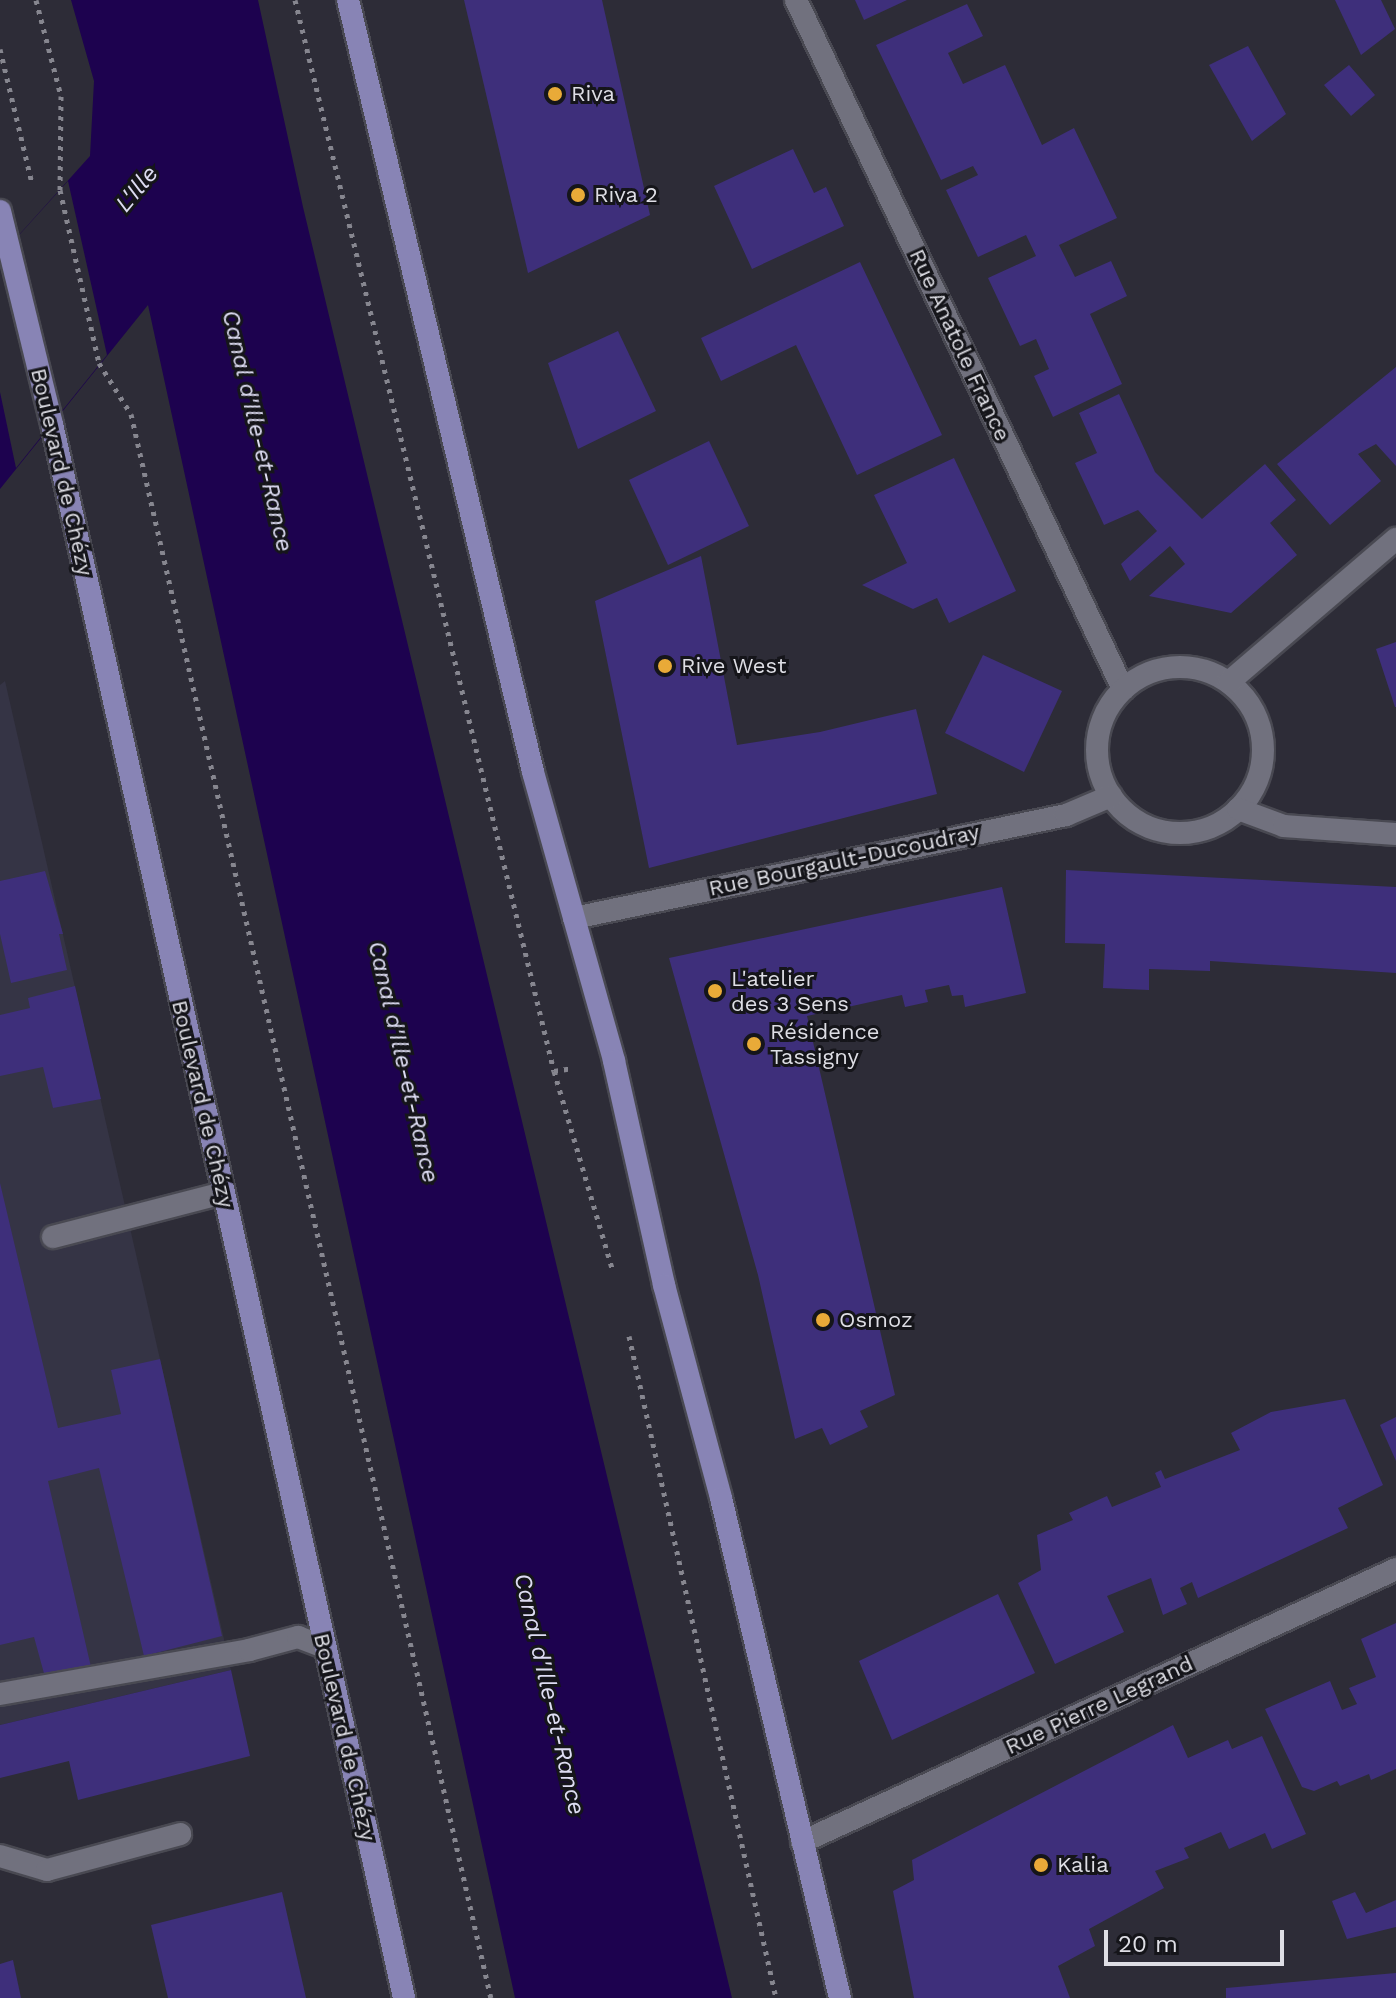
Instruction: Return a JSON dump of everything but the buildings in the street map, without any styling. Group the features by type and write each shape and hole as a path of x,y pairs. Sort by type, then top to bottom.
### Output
{"main road":[{"path":"348,0 533,772 614,1061 664,1285 721,1498 840,1998"},
{"name":"Boulevard de Chézy","path":"0,211 52,424 404,1998"}],"street":[{"name":"Rue Anatole France","path":"796,0 1123,689"},
{"path":"1229,682 1396,539"},
{"path":"1175,666 1204,670 1229,682 1249,703 1261,729 1263,758 1255,786 1238,809 1218,823 1195,832 1171,832 1148,827 1127,814 1111,796 1101,775 1098,741 1108,708 1123,689 1147,673 1175,666"},
{"name":"Rue Bourgault-Ducoudray","path":"574,918 1066,815 1111,796"},
{"path":"1238,809 1284,826 1396,834"},
{"path":"53,1237 223,1193"},
{"name":"Rue Pierre Legrand","path":"802,1842 1396,1569"},
{"path":"0,1694 249,1650 298,1637 324,1647"},
{"path":"0,1856 47,1870 180,1834"}],"path":[{"path":"36,0 61,96 60,190 99,363 131,414 491,1998"},
{"path":"295,0 554,1071 616,1280"},
{"path":"0,49 35,198"},
{"path":"627,1327 776,1998"}],"shaded area":[{"path":"5,681 231,1670 0,1725 0,685"}],"water":[{"path":"71,0 258,0 303,207 732,1998 515,1998 148,305 0,489 0,256 90,156 94,81"}],"pier":[{"path":"68,181 107,355 16,468 0,392 0,256"}],"place":[{"name":"Riva","path":"555,94"},
{"name":"Riva 2","path":"578,195"},
{"name":"Rive West","path":"665,666"},
{"name":"L'atelier des 3 Sens","path":"715,991"},
{"name":"Résidence Tassigny","path":"754,1044"},
{"name":"Osmoz","path":"823,1320"},
{"name":"Kalia","path":"1041,1865"}],"water label":[{"name":"L'Ille","path":"137,189"},
{"name":"Canal d'Ille-et-Rance","path":"257,431"},
{"name":"Canal d'Ille-et-Rance","path":"403,1062"},
{"name":"Canal d'Ille-et-Rance","path":"549,1694"}]}
